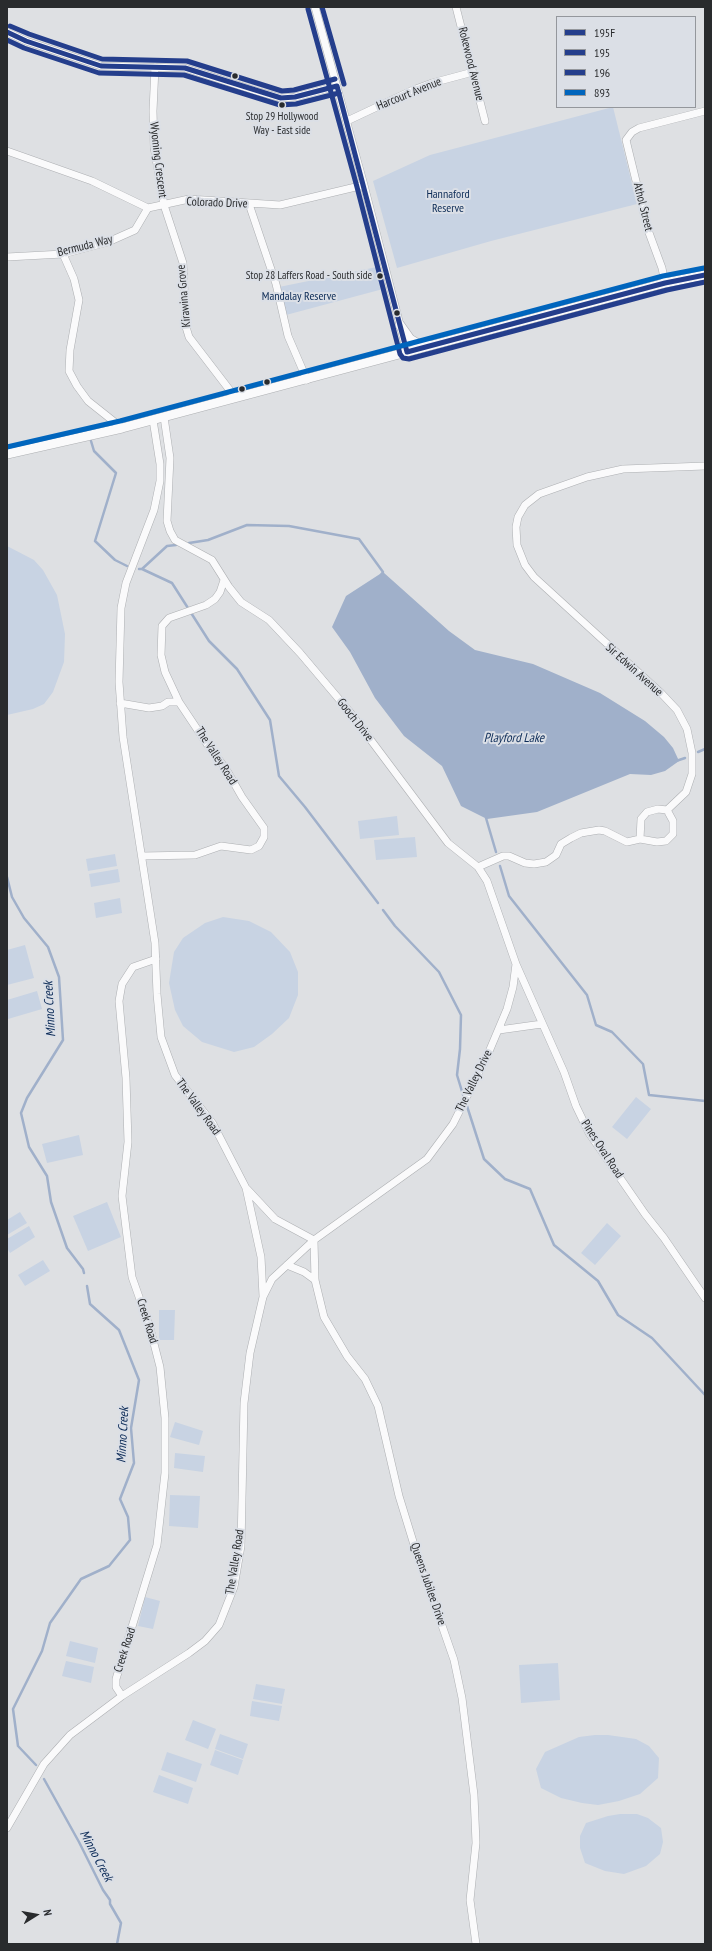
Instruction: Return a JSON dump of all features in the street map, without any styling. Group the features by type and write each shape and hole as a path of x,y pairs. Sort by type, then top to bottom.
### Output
{"main road":[{"path":"7,454 122,428 235,397 307,380 665,283 705,275"},
{"path":"400,325 410,339 420,345 432,346"}],"street":[{"path":"315,7 364,185 406,352"},
{"name":"Rokewood Avenue","path":"456,7 485,121"},
{"path":"7,32 26,41 101,66 184,68 281,98 296,97 337,86"},
{"name":"Wyoming Crescent","path":"155,67 153,111 154,147 164,205"},
{"name":"Harcourt Avenue","path":"347,121 413,90 432,83 473,72"},
{"name":"Athol Street","path":"665,283 662,268 648,230 626,140 632,132 639,128 705,111"},
{"path":"7,151 92,181 148,208"},
{"name":"Colorado Drive","path":"148,208 189,200 280,205 364,185"},
{"path":"249,204 276,284 288,336 307,380"},
{"name":"Kirawina Grove","path":"164,205 182,263 186,327 189,337 235,397"},
{"name":"Bermuda Way","path":"7,257 63,254 108,242 135,230 148,208"},
{"path":"63,254 74,279 79,300 70,350 69,370 77,386 88,401 122,428"},
{"name":"Gooch Drive","path":"164,417 170,458 167,509 170,531 175,540 212,560 224,580 241,602 269,620 300,653 350,711 448,843 478,867"},
{"name":"The Valley Road","path":"153,420 160,464 160,481 154,510 126,583 121,608 120,703 126,758 155,942 161,1037 175,1075 213,1124 246,1188 261,1258 263,1296"},
{"name":"Sir Edwin Avenue","path":"667,810 686,792 692,774 692,753 687,729 682,718 661,693 534,577 525,565 517,545 516,527 518,517 525,505 539,494 587,477 623,469 705,466"},
{"name":"The Valley Road","path":"142,856 195,855 221,846 251,850 259,846 264,837 264,828 242,798 226,768 207,744 179,702 165,672 162,647 162,626 169,618 192,608 206,605 215,599 220,592 224,580"},
{"path":"120,703 149,708 162,706 168,702 179,702"},
{"path":"478,867 503,856 509,856 525,863 534,864 546,862 556,855 561,844 581,833 599,830 605,831 627,842 640,839 657,842 666,841 673,834 673,821 667,810 658,809 647,812 641,819 640,839"},
{"name":"The Valley Drive","path":"314,1240 427,1159 453,1124 499,1030 513,987 516,964 487,881 478,867"},
{"name":"Creek Road","path":"122,1696 116,1687 116,1679 157,1545 165,1473 165,1418 160,1367 150,1328 132,1277 122,1196 128,1142 126,1078 119,1001 122,984 133,967 156,959"},
{"name":"Pines Oval Road","path":"516,964 564,1072 576,1106 589,1133 705,1298"},
{"path":"499,1030 542,1024"},
{"name":"The Valley Road","path":"7,1828 44,1764 70,1735 122,1696 205,1641 219,1625 227,1607 234,1587 240,1546 244,1403 250,1353 263,1296 272,1279 314,1240 276,1219 246,1188"},
{"name":"Queens Jubilee Drive","path":"314,1240 316,1280 324,1318 347,1356 365,1379 378,1406 387,1439 391,1466 404,1510 454,1660 462,1698 474,1795 476,1843 470,1900 476,1944"},
{"path":"287,1265 316,1280"}],"green space":[{"name":"Hannaford Reserve","path":"613,108 637,204 491,241 397,268 373,181 430,155"},
{"name":"Mandalay Reserve","path":"377,267 383,289 286,315 279,287"},
{"path":"7,546 34,560 43,570 57,595 65,634 64,662 53,692 44,704 33,709 7,715"},
{"path":"397,816 399,835 360,839 358,821"},
{"path":"415,837 417,857 376,860 374,840"},
{"path":"115,854 117,866 88,871 86,859"},
{"path":"118,869 120,882 91,887 89,874"},
{"path":"120,898 122,913 96,918 94,903"},
{"path":"223,917 249,921 271,932 290,952 298,972 298,995 289,1018 272,1034 254,1047 234,1052 202,1042 183,1026 175,1010 169,983 174,952 183,938 205,923"},
{"path":"25,945 34,978 7,985 7,950"},
{"path":"37,991 42,1009 8,1019 7,1000"},
{"path":"636,1097 651,1109 627,1139 612,1127"},
{"path":"79,1135 83,1155 47,1163 42,1144"},
{"path":"107,1202 121,1237 88,1251 73,1216"},
{"path":"20,1212 27,1223 7,1235 7,1220"},
{"path":"607,1223 621,1236 595,1265 581,1253"},
{"path":"29,1226 35,1237 10,1253 7,1248 7,1239"},
{"path":"43,1260 50,1271 25,1286 18,1275"},
{"path":"159,1310 175,1310 174,1340 159,1340"},
{"path":"175,1422 203,1431 199,1445 170,1437"},
{"path":"175,1453 205,1456 203,1472 174,1468"},
{"path":"170,1495 200,1496 198,1528 169,1526"},
{"path":"145,1597 160,1601 153,1629 138,1626"},
{"path":"70,1641 98,1648 95,1663 66,1656"},
{"path":"66,1661 94,1667 91,1683 62,1676"},
{"path":"558,1663 560,1700 521,1703 519,1665"},
{"path":"256,1684 285,1689 282,1704 253,1699"},
{"path":"252,1701 282,1706 279,1721 250,1716"},
{"path":"193,1720 216,1729 208,1749 185,1740"},
{"path":"220,1734 248,1744 243,1759 215,1749"},
{"path":"608,1735 636,1739 649,1746 659,1758 658,1778 640,1794 619,1801 598,1805 561,1798 541,1788 536,1769 545,1752 579,1737"},
{"path":"215,1750 243,1760 238,1775 210,1765"},
{"path":"167,1752 202,1764 196,1782 161,1770"},
{"path":"159,1775 193,1788 188,1804 153,1792"},
{"path":"620,1814 637,1814 648,1818 661,1828 663,1842 660,1854 646,1866 624,1874 605,1871 585,1863 580,1848 580,1836 586,1823"}],"water":[{"name":"Playford Lake","path":"383,572 449,631 475,650 533,664 600,693 645,721 664,737 673,748 679,761 665,771 651,775 630,774 537,812 487,819 461,806 442,766 404,736 375,698 350,652 332,627 346,596"}],"waterway":[{"path":"91,441 94,451 116,473 95,541 115,560 127,566"},
{"path":"189,543 208,540 247,525 289,526 359,539 383,572 381,575"},
{"path":"139,569 142,569 167,546 176,545"},
{"path":"142,569 172,583 209,641 237,669 270,720 279,776 305,807 378,903"},
{"path":"698,752 705,749"},
{"path":"676,761 685,758"},
{"path":"486,818 496,852"},
{"path":"500,866 509,896 587,995 596,1025 612,1032 643,1064 649,1095 705,1101"},
{"name":"Minno Creek","path":"7,877 12,897 24,918 48,947 59,977 63,1040 27,1098 21,1113 29,1147 47,1176 51,1202 67,1248 83,1269 84,1273"},
{"path":"383,910 395,926 439,972 461,1015 460,1049 457,1075 464,1098"},
{"path":"466,1103 484,1159 505,1179 530,1189 554,1245 598,1281 618,1315 652,1338 705,1395"},
{"name":"Minno Creek","path":"36,1765 18,1746 13,1709 42,1651 50,1623 81,1579 109,1566 130,1540 128,1517 120,1499 134,1463 131,1428 139,1380 119,1330 90,1304 87,1286"},
{"name":"Minno Creek","path":"44,1779 121,1923 117,1944"}],"transit line":[{"name":"196","path":"322,7 344,84"},
{"name":"195","path":"308,9 357,187 400,354 403,358 409,359 667,290 705,282"},
{"name":"196","path":"10,26 102,59 187,61 282,91 294,90 335,79"},
{"name":"195F","path":"7,32 26,41 101,66 185,68 281,98 295,97 337,86"},
{"name":"195","path":"7,40 24,48 99,73 184,75 280,105 296,104 339,93"},
{"name":"195F","path":"337,86 407,352"},
{"name":"893","path":"7,447 120,421 663,276 704,268"},
{"name":"195F","path":"407,352 665,283 705,275"}],"place":[{"name":"Stop 29 Hollywood Way - East side","path":"282,105"},
{"name":"Stop 28 Laffers Road - South side","path":"380,276"}]}
